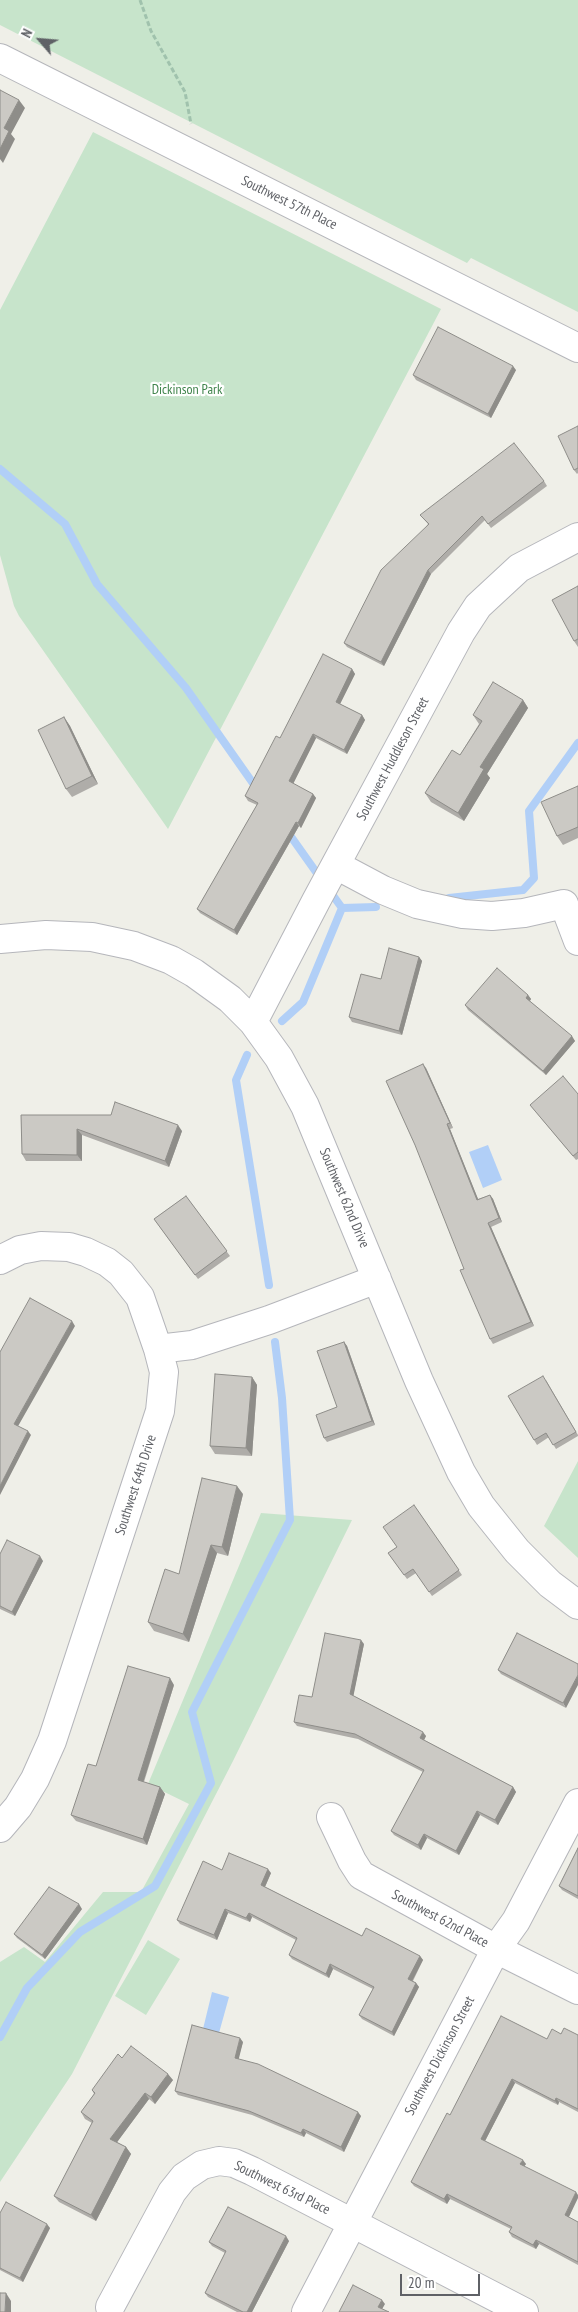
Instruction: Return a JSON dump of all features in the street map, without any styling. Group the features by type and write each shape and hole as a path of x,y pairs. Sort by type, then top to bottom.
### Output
{"street":[{"name":"Southwest 57th Place","path":"0,58 578,348"},
{"name":"Southwest Huddleson Street","path":"253,1022 461,632 478,606 519,568 578,537"},
{"path":"336,865 383,890 417,904 463,914 492,916 524,913 571,901 578,941"},
{"name":"Southwest 62nd Drive","path":"0,939 46,935 92,937 134,946 162,957 194,974 230,999 253,1022 279,1058 305,1106 441,1431 461,1472 481,1506 498,1529 530,1565 550,1584 578,1605"},
{"name":"Southwest 64th Drive","path":"0,1260 20,1250 42,1246 69,1247 86,1252 107,1262 121,1273 140,1297 164,1372 160,1411 52,1741 35,1779 18,1807 0,1828"},
{"path":"158,1350 192,1345 269,1320 377,1279"},
{"name":"Southwest Dickinson Street","path":"306,2312 496,1949 516,1921 578,1804"},
{"name":"Southwest 62nd Place","path":"331,1817 352,1861 362,1875 496,1949 578,1990"},
{"name":"Southwest 63rd Place","path":"110,2307 172,2192 184,2177 202,2165 219,2161 234,2162 524,2312"}],"path":[{"path":"140,0 151,30 185,92 191,123 184,151"}],"green space":[{"path":"0,0 578,0 578,312 471,258 467,263 0,25"},
{"name":"Dickinson Park","path":"93,132 441,309 168,829 19,616 14,606 0,555 0,310"},
{"path":"578,1461 578,1558 544,1526"},
{"path":"261,1513 352,1520 233,1761 72,2074 0,2182 0,1962 24,1947 45,1962 103,1892 141,1892 189,1804 148,1784"},
{"path":"148,1940 180,1959 146,2015 115,1996"}],"water":[{"path":"488,1145 502,1180 483,1188 469,1152"},
{"path":"212,1992 229,1997 219,2033 203,2029"}],"building":[{"path":"0,90 19,100 4,128 9,131 0,149"},
{"path":"438,327 513,366 488,414 413,375"},
{"path":"578,426 578,468 574,470 558,436"},
{"path":"514,443 544,481 488,524 482,516 428,570 381,662 344,643 381,570 429,524 420,515"},
{"path":"578,586 578,639 574,641 552,600"},
{"path":"323,654 352,669 336,702 362,715 344,750 313,734 289,781 313,794 298,823 296,822 234,930 197,909 258,803 245,796 276,736 280,738"},
{"path":"493,682 523,700 480,767 484,769 458,813 425,793 452,750 460,755 482,721 473,715"},
{"path":"64,717 92,776 66,789 38,730"},
{"path":"578,786 578,827 557,836 541,802"},
{"path":"389,948 419,957 399,1031 349,1017 361,974 381,979"},
{"path":"497,968 528,995 526,998 572,1036 543,1071 465,1005"},
{"path":"423,1064 450,1123 447,1124 477,1200 490,1195 499,1218 488,1223 531,1322 490,1339 460,1270 464,1269 415,1145 386,1081"},
{"path":"563,1076 578,1094 578,1152 573,1156 530,1105"},
{"path":"115,1102 178,1125 165,1161 77,1129 77,1155 22,1154 21,1115 111,1115"},
{"path":"186,1196 227,1251 195,1275 154,1219"},
{"path":"30,1298 72,1321 14,1424 28,1431 0,1486 0,1352"},
{"path":"344,1342 372,1421 324,1438 316,1415 337,1407 317,1351"},
{"path":"215,1374 252,1377 246,1448 210,1446"},
{"path":"543,1376 576,1432 553,1445 546,1433 534,1440 508,1396"},
{"path":"202,1478 237,1486 222,1547 211,1545 183,1634 148,1622 165,1569 179,1574"},
{"path":"414,1505 459,1570 429,1592 413,1569 404,1575 388,1553 397,1547 383,1527"},
{"path":"7,1540 40,1556 12,1612 0,1606 0,1554"},
{"path":"325,1633 361,1640 350,1694 423,1732 420,1738 513,1787 495,1820 477,1811 456,1851 424,1834 418,1845 391,1831 424,1770 355,1734 294,1722 299,1695 312,1697"},
{"path":"517,1633 578,1664 578,1675 563,1703 498,1670"},
{"path":"128,1666 170,1678 138,1780 160,1787 143,1839 71,1815 88,1764 96,1766"},
{"path":"578,1848 578,1896 559,1886"},
{"path":"229,1853 268,1869 261,1885 362,1936 366,1928 420,1956 408,1979 416,1983 392,2032 359,2015 374,1987 330,1964 326,1974 289,1955 297,1938 249,1913 246,1918 225,1909 214,1935 177,1920 203,1861 222,1870"},
{"path":"49,1887 79,1904 42,1955 14,1934"},
{"path":"501,2016 547,2039 552,2029 561,2034 564,2028 578,2035 578,2109 556,2098 555,2101 512,2079 481,2139 523,2160 520,2164 576,2192 565,2215 578,2222 578,2262 536,2240 533,2245 509,2232 512,2227 447,2194 444,2199 411,2182 447,2113 450,2115"},
{"path":"192,2025 240,2038 235,2058 258,2064 358,2112 341,2147 303,2129 301,2133 249,2111 175,2091"},
{"path":"131,2046 168,2074 151,2097 145,2093 110,2139 126,2147 91,2215 54,2196 93,2121 81,2112 95,2093 92,2090 118,2054 122,2058"},
{"path":"6,2202 47,2224 20,2278 0,2268 0,2213"},
{"path":"228,2207 286,2236 247,2312 243,2312 205,2293 226,2251 209,2242"},
{"path":"353,2285 382,2300 378,2307 389,2312 339,2312"},
{"path":"0,2293 6,2293 5,2312 0,2312"}],"waterway":[{"path":"0,469 65,524 97,584 186,688 257,789"},
{"path":"449,898 523,890 534,878 529,811 578,743"},
{"path":"287,831 321,879"},
{"path":"329,890 342,908"},
{"path":"342,908 376,907"},
{"path":"282,1021 303,1002 342,908"},
{"path":"247,1055 236,1080 269,1285"},
{"path":"0,2037 27,1988 80,1932 155,1886 211,1783 192,1712 290,1520 282,1398 275,1342"}]}
